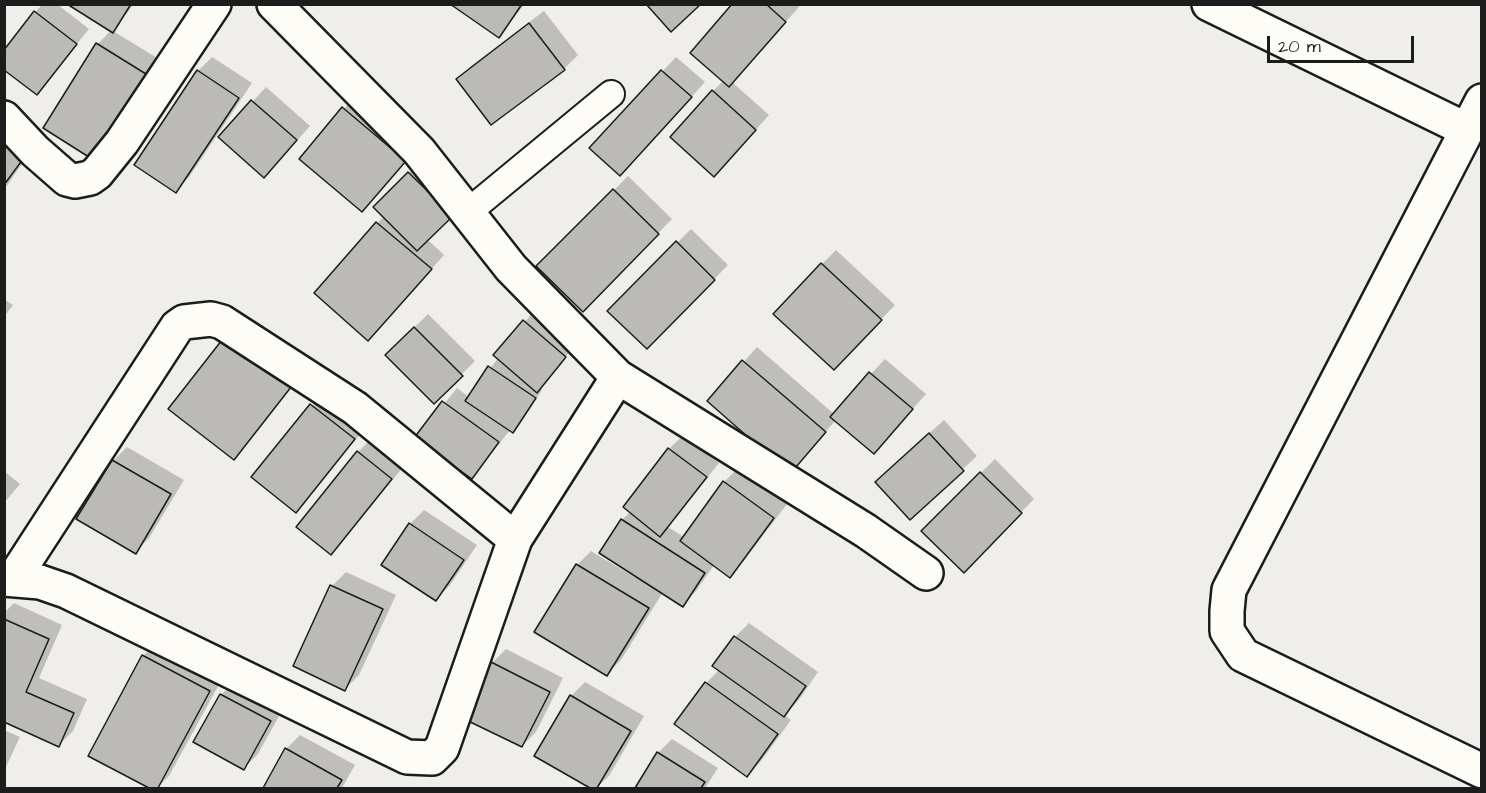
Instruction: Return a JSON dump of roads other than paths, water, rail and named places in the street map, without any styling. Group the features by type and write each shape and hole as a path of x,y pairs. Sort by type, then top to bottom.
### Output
{"street":[{"path":"4,118 35,151 67,179 75,181 90,178 97,173 122,142 214,4"},
{"path":"274,4 418,151 512,268 618,377 866,531 926,573"},
{"path":"1209,4 1465,129"},
{"path":"1482,101 1465,129 1229,590 1227,631 1243,656 1482,771"},
{"path":"8,585 177,327 194,319 222,322 355,408 515,538"},
{"path":"8,585 40,582 66,591 407,757 432,758 442,748 515,538 618,377"}],"lane":[{"path":"468,212 611,94"}]}
